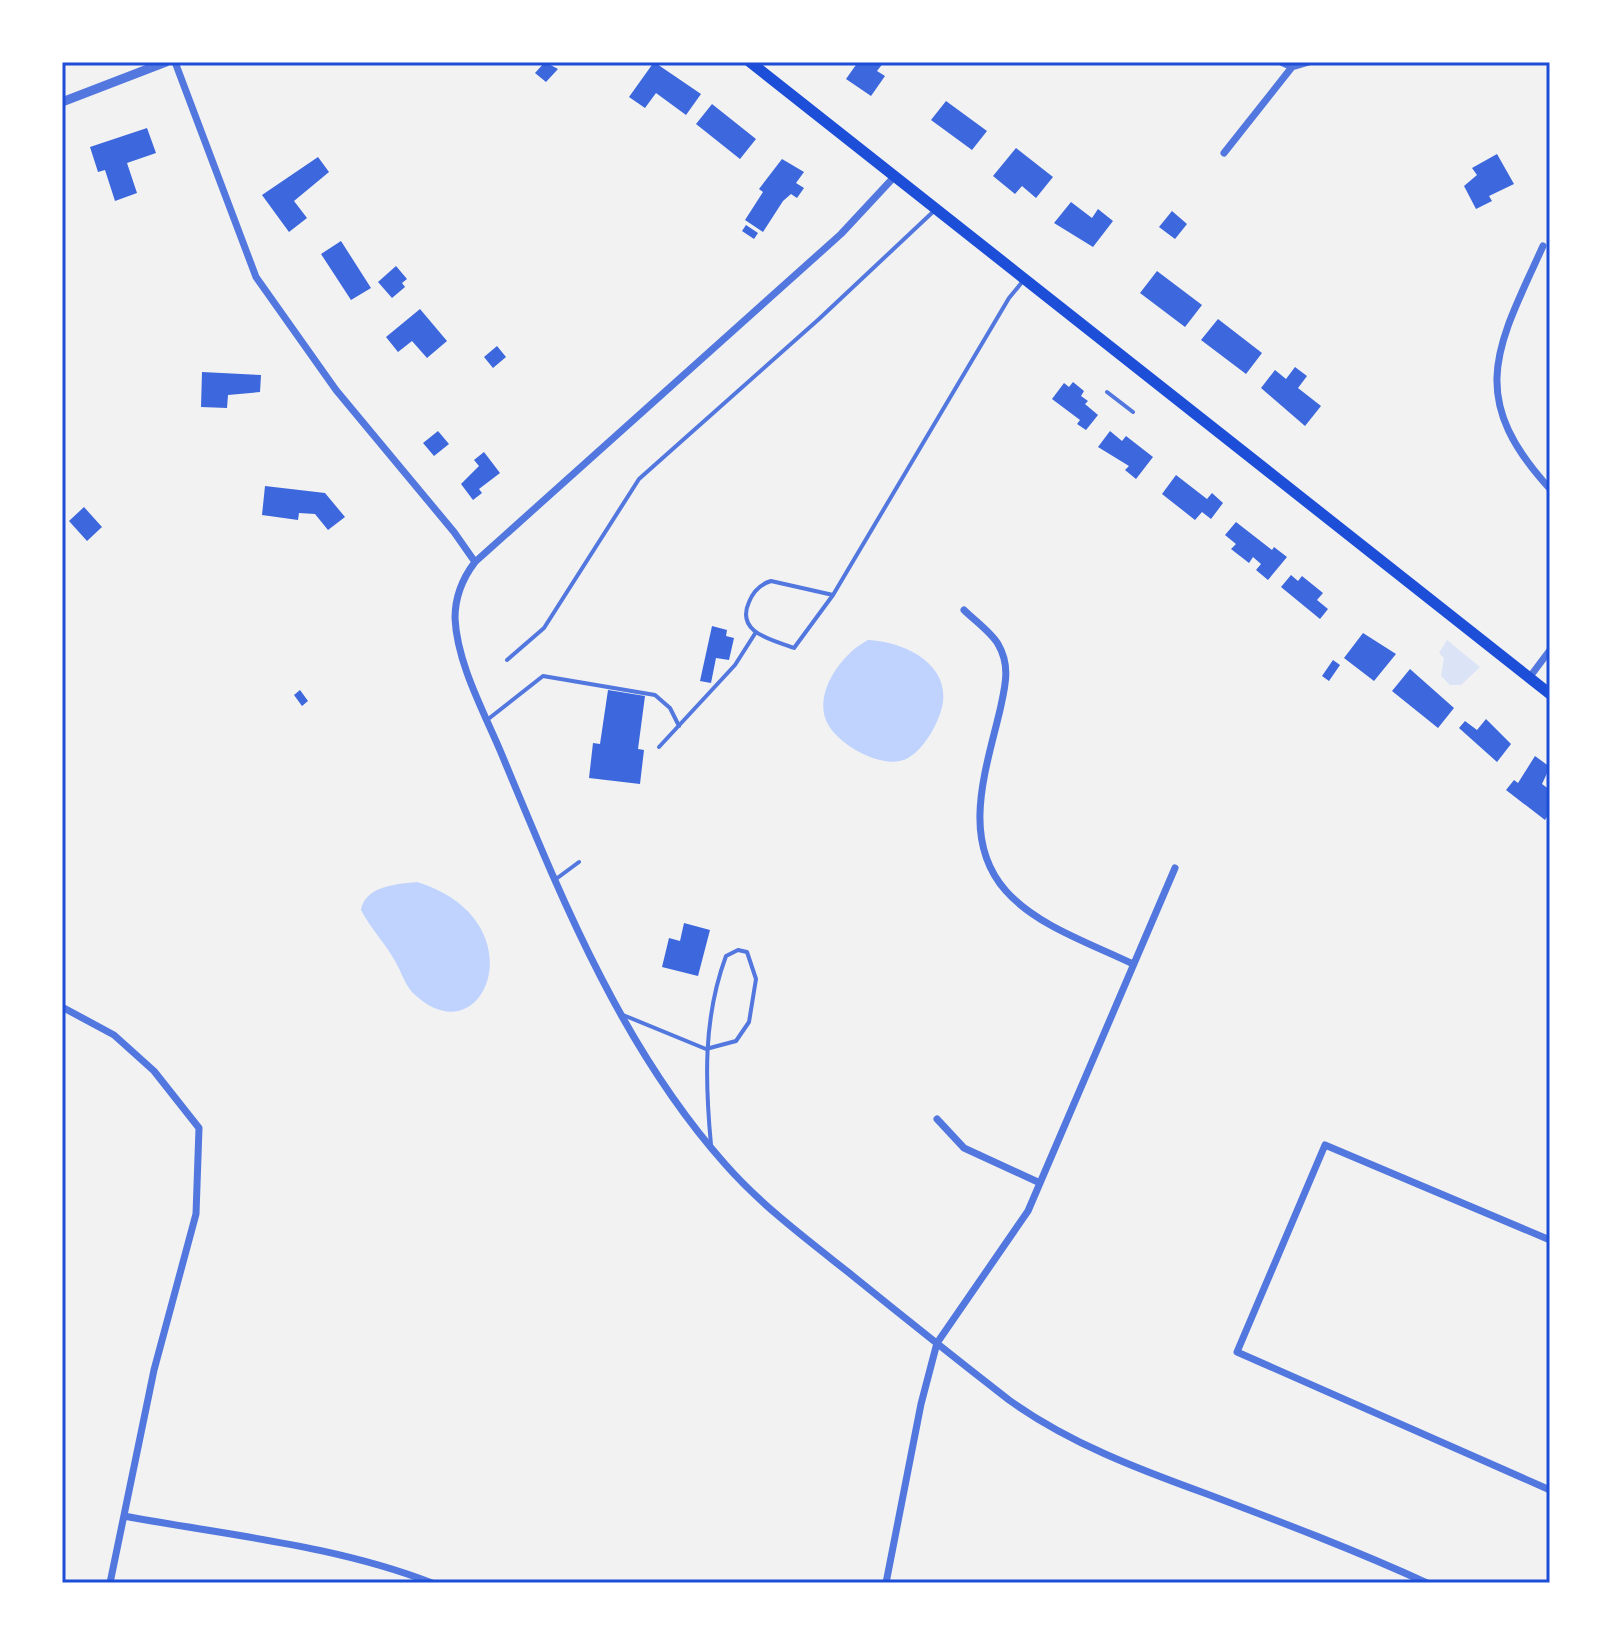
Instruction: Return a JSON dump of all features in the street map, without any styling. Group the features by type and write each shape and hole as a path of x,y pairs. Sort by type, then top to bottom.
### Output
{"main road":[{"path":"750,62 1550,694"}],"street":[{"path":"62,102 166,62"},
{"path":"175,62 256,277 336,390 454,532 475,562"},
{"path":"1281,62 1292,67"},
{"path":"1224,153 1292,67 1309,62"},
{"path":"895,176 841,234 475,562 458,596 456,630 487,720 554,881 623,1015 711,1147 783,1220 1025,1412 1077,1441 1427,1583"},
{"path":"1543,246 1504,334 1497,390 1512,440 1550,489"},
{"path":"964,610 998,644 1008,675 980,802 979,837 986,861 1005,891 1028,911 1133,964"},
{"path":"1529,678 1550,650"},
{"path":"886,1583 921,1404 937,1343 1015,1234 1040,1183 1175,868"},
{"path":"62,1007 124,1044 154,1071 199,1128 196,1214 154,1370 110,1583"},
{"path":"937,1119 964,1148 1040,1183"},
{"path":"1550,1240 1325,1145 1237,1352 1550,1490"},
{"path":"124,1516 399,1570 432,1583"}],"lane":[{"path":"507,660 544,628 639,479 854,288 936,209"},
{"path":"833,595 781,582 763,583 745,613 746,621 756,632 794,648 833,595 1009,298 1024,279"},
{"path":"1107,392 1133,412"},
{"path":"659,747 735,665 756,632"},
{"path":"487,720 543,676 655,695 670,708 679,726"},
{"path":"554,881 579,862"},
{"path":"623,1015 706,1049 736,1041 749,1022 756,979 747,952 738,950 726,956 716,982 706,1049 711,1147"}],"shaded area":[{"path":"1447,640 1480,667 1461,685 1450,685 1441,676 1444,658 1439,653"}],"water":[{"path":"868,640 900,646 914,653 937,673 942,686 943,702 933,730 917,751 899,761 876,759 854,749 835,734 824,714 826,689 839,665"},
{"path":"417,882 455,901 479,925 489,952 488,978 478,998 461,1010 439,1010 413,993 361,910 375,891"}],"building":[{"path":"545,62 558,69 546,82 535,73"},
{"path":"654,62 701,94 686,115 656,93 645,108 629,97"},
{"path":"858,62 884,62 877,71 885,76 871,96 846,79"},
{"path":"946,101 987,131 972,150 931,120"},
{"path":"712,104 756,139 740,159 696,124"},
{"path":"147,128 156,153 127,163 137,193 115,201 105,170 98,172 90,147"},
{"path":"1016,148 1053,177 1036,198 1022,186 1015,194 993,176"},
{"path":"1497,154 1514,184 1489,196 1492,201 1476,209 1464,186 1477,175 1472,168"},
{"path":"318,157 329,172 294,201 307,218 289,232 262,195"},
{"path":"782,159 804,172 796,183 804,188 797,198 791,194 783,201 763,232 745,220 763,192 759,189"},
{"path":"1071,202 1092,218 1098,209 1113,221 1093,247 1054,223"},
{"path":"1172,211 1187,224 1175,239 1159,227"},
{"path":"746,225 758,233 754,239 742,231"},
{"path":"341,241 371,288 351,300 321,254"},
{"path":"396,266 407,279 402,283 405,287 392,298 378,282"},
{"path":"1157,271 1202,305 1185,327 1140,293"},
{"path":"420,309 447,341 427,358 412,341 398,352 386,337"},
{"path":"1218,319 1262,353 1246,374 1201,340"},
{"path":"497,346 506,357 493,368 484,357"},
{"path":"1295,367 1307,376 1298,388 1321,406 1305,426 1261,388 1275,370 1286,379"},
{"path":"202,372 261,375 260,392 228,395 227,408 201,407"},
{"path":"1073,382 1084,391 1081,396 1088,401 1085,404 1098,415 1086,430 1077,424 1080,420 1052,399 1064,383 1069,387"},
{"path":"438,431 449,444 434,456 423,443"},
{"path":"1110,431 1122,441 1126,436 1153,457 1136,479 1125,470 1129,466 1098,447"},
{"path":"484,452 500,473 479,489 482,493 473,500 461,484 479,466 474,460"},
{"path":"1176,475 1207,499 1212,493 1223,503 1211,519 1202,512 1195,520 1162,494"},
{"path":"265,486 325,493 345,517 328,530 315,514 299,513 298,520 262,515"},
{"path":"84,507 102,527 87,541 69,521"},
{"path":"1236,522 1272,550 1274,547 1287,557 1268,580 1256,570 1261,564 1253,557 1249,563 1231,549 1236,544 1225,535"},
{"path":"1291,575 1298,581 1302,576 1323,593 1317,600 1328,609 1320,619 1281,587"},
{"path":"712,626 727,630 726,636 734,638 729,660 716,658 711,683 700,681"},
{"path":"1363,633 1396,654 1374,681 1344,658"},
{"path":"1333,660 1340,665 1329,681 1322,676"},
{"path":"1410,669 1454,708 1438,728 1392,691"},
{"path":"300,690 308,701 302,706 294,695"},
{"path":"608,690 645,696 638,749 644,750 640,784 589,778 593,743 600,744"},
{"path":"1486,719 1511,744 1497,762 1459,728 1465,721 1477,730"},
{"path":"1535,756 1550,767 1542,784 1550,790 1550,812 1545,820 1506,790 1514,780 1518,783"},
{"path":"684,923 710,930 698,976 662,967 669,938 680,941"}]}
